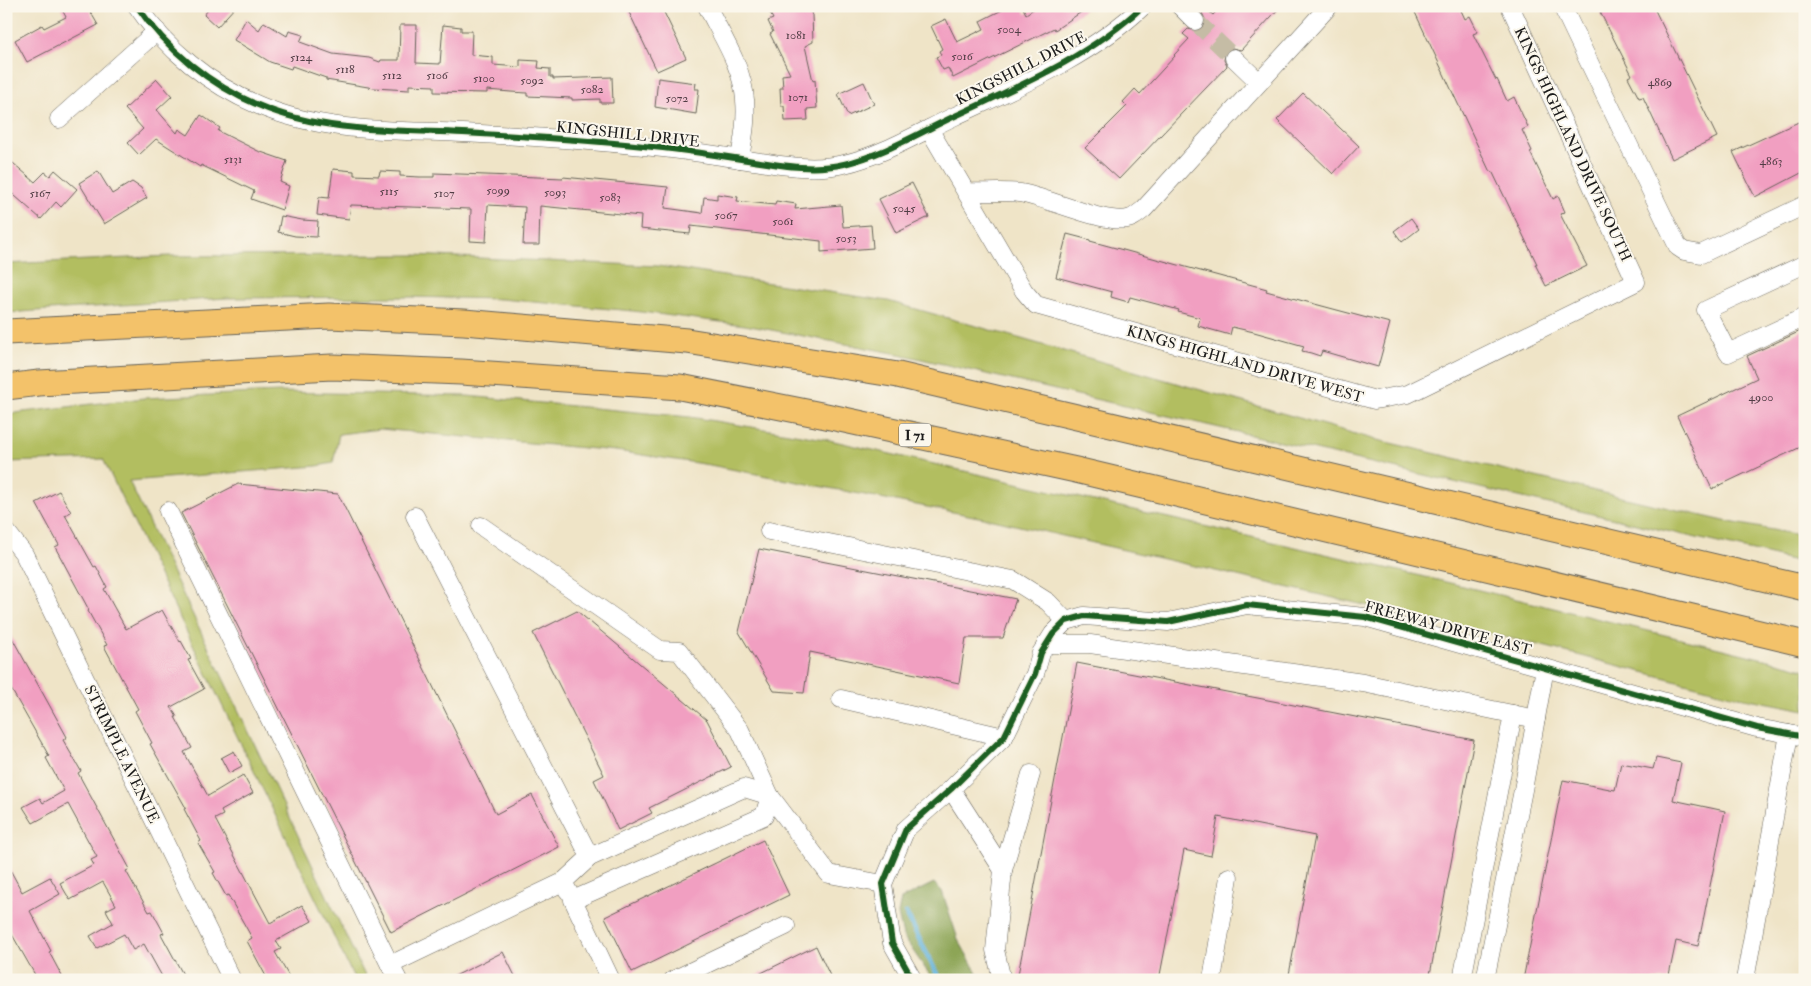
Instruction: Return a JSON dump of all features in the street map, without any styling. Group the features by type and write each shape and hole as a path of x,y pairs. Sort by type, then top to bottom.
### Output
{"highway":[{"path":"6,332 329,316 464,322 686,341 908,377 1805,588"},
{"name":"I 71","path":"6,387 39,383 332,367 462,372 680,387 845,420 1076,470 1805,644"}],"street":[{"name":"KINGSHILL DRIVE","path":"137,6 175,51 203,74 228,90 258,106 320,123 352,128 522,136 646,146 801,167 843,164 876,153 929,129 1083,53 1109,35 1143,6"},
{"path":"707,6 742,82 746,114 740,159"},
{"path":"1180,6 1195,21"},
{"path":"966,192 1018,193 1042,198 1116,220 1131,218 1144,209 1329,6"},
{"name":"KINGS HIGHLAND DRIVE SOUTH","path":"1510,6 1636,282"},
{"path":"1562,6 1678,247 1684,251 1701,254 1805,205"},
{"path":"59,119 157,32"},
{"path":"1234,58 1259,82"},
{"name":"KINGS HIGHLAND DRIVE WEST","path":"929,129 1024,291 1036,305 1374,400 1408,394 1636,282"},
{"path":"1805,264 1706,310 1728,353 1805,317"},
{"path":"168,511 394,972 563,882 590,858 744,788 770,796"},
{"path":"415,516 590,858"},
{"path":"481,526 660,650 680,651 740,730 770,796 829,874 883,884"},
{"name":"STRIMPLE AVENUE","path":"6,531 24,554 232,980"},
{"path":"769,531 1013,580 1048,602 1066,621 1050,639 1041,653 1035,674 1004,737 951,789 906,829 883,884 892,943 914,980"},
{"name":"FREEWAY DRIVE EAST","path":"1066,621 1084,616 1168,622 1247,605 1365,617 1757,728 1797,736"},
{"path":"1050,639 1363,684 1536,719"},
{"path":"1485,980 1545,668"},
{"path":"841,699 1004,737"},
{"path":"1462,980 1512,714"},
{"path":"1745,980 1797,736"},
{"path":"1002,980 995,950 1003,870 1031,774"},
{"path":"951,789 1003,870"},
{"path":"573,900 764,816 770,796"},
{"path":"1212,980 1229,877"},
{"path":"563,882 611,980"},
{"path":"673,980 786,926"}],"green space":[{"path":"413,255 658,266 888,301 1373,439 1724,521 1805,536 1805,563 904,355 745,325 633,311 501,299 407,297 226,298 6,313 6,264 170,256"},
{"path":"279,392 467,396 690,417 825,439 1421,576 1793,666 1805,670 1805,710 1739,697 1539,645 989,519 710,465 616,451 380,429 339,434 333,463 317,466 129,481 367,980 355,980 103,459 6,462 6,414 144,398"},
{"path":"934,883 942,891 958,939 981,980 933,980 903,936 898,914 901,899"}],"building":[{"path":"60,6 87,6 98,25 27,62 15,40 42,25 44,28 66,17"},
{"path":"211,6 236,6 217,27 204,15"},
{"path":"626,6 661,6 686,58 657,71"},
{"path":"766,6 808,6 812,15 813,42 805,46 813,81 815,80 817,108 807,109 808,120 785,121 784,106 781,106 780,88 783,88 782,75 790,74 770,34 773,32 768,21 773,19"},
{"path":"1010,6 1022,6 1026,14 1038,6 1090,6 1055,30 1054,28 953,78 948,68 943,70 936,57 941,55 939,51 942,49 931,26 946,19 957,42 984,29 980,21"},
{"path":"1221,6 1281,6 1241,50 1232,48 1226,51 1224,60 1227,66 1119,179 1085,148 1127,106 1123,102 1135,89 1140,94 1175,56 1189,39 1183,34 1188,29 1197,31 1203,28 1205,19 1202,13 1206,9 1213,15"},
{"path":"1412,6 1459,6 1465,19 1470,16 1478,32 1473,34 1507,101 1514,97 1528,127 1522,130 1532,151 1530,152 1553,199 1558,196 1565,212 1560,214 1587,266 1546,286"},
{"path":"1612,6 1653,6 1717,137 1672,159 1643,97 1639,98 1628,77 1632,75 1600,12"},
{"path":"246,19 259,30 264,22 287,36 289,31 303,35 300,42 333,54 369,58 380,62 381,60 399,60 400,25 417,25 416,63 440,64 443,25 461,27 461,31 472,31 471,55 493,57 493,65 520,67 520,60 539,61 538,68 550,69 550,77 553,77 553,79 612,77 613,103 600,103 600,99 572,100 572,98 527,96 527,93 487,90 487,93 434,92 434,86 409,85 409,90 374,88 326,80 326,78 292,66 291,69 270,62 234,40"},
{"path":"658,78 696,83 695,89 699,89 696,114 655,107"},
{"path":"157,79 172,96 157,110 177,133 179,129 188,135 201,115 220,128 218,131 258,151 287,161 280,182 289,186 282,210 251,199 254,191 201,165 200,167 156,139 139,155 128,143 143,129 125,109"},
{"path":"864,82 874,104 848,116 838,94"},
{"path":"1303,93 1359,146 1333,174 1277,120"},
{"path":"1805,119 1805,171 1755,197 1733,152"},
{"path":"6,157 35,182 45,172 50,176 55,170 77,189 61,207 56,202 41,219 6,188"},
{"path":"333,169 354,171 354,175 379,176 380,171 400,172 400,176 420,177 434,177 434,173 563,177 668,187 665,208 702,213 704,197 717,199 717,194 738,197 737,201 775,205 776,201 796,204 795,209 841,205 843,227 871,225 873,248 821,252 821,241 691,226 690,234 640,229 641,216 540,206 539,245 523,245 525,207 488,205 486,242 470,241 471,209 351,205 349,219 317,215 319,197 329,198"},
{"path":"98,171 112,194 132,182 141,188 147,198 104,224 79,183"},
{"path":"912,183 929,217 896,233 879,199"},
{"path":"281,216 318,221 317,237 295,236 278,232"},
{"path":"1411,218 1419,229 1402,242 1394,231"},
{"path":"1067,234 1267,289 1266,291 1390,323 1378,367 1322,351 1320,356 1302,351 1304,346 1232,327 1230,335 1198,326 1200,318 1178,312 1179,310 1130,297 1128,302 1111,297 1112,292 1056,277"},
{"path":"1805,329 1805,445 1712,489 1677,416 1757,378 1747,356"},
{"path":"238,484 338,494 496,814 532,795 559,847 391,932 181,513"},
{"path":"59,491 71,512 65,515 94,567 96,566 107,587 104,589 126,629 162,610 191,659 188,660 204,689 171,707 192,748 184,752 208,796 243,775 253,793 221,811 223,815 215,819 270,923 302,905 312,921 276,941 281,949 275,952 291,980 268,980 247,941 252,938 228,895 226,896 213,873 215,872 198,843 201,841 184,809 186,808 150,744 152,743 135,711 138,709 104,646 107,645 55,547 59,545 36,503"},
{"path":"759,549 1016,599 1003,638 966,638 959,683 810,652 804,693 774,691 739,632"},
{"path":"577,611 707,720 731,767 649,808 652,813 618,830 594,780 604,775 533,633"},
{"path":"6,627 67,737 63,740 81,771 78,773 130,869 126,871 149,912 152,911 164,933 161,934 186,980 164,980 144,944 133,950 124,934 97,948 90,936 113,923 106,910 116,905 103,882 70,900 60,883 94,865 91,860 97,857 68,804 33,823 23,807 40,798 43,803 64,791 46,758 49,756 6,680"},
{"path":"1077,663 1474,740 1429,980 1288,980 1315,836 1218,817 1211,856 1184,850 1159,980 1017,980"},
{"path":"234,751 242,766 229,773 221,758"},
{"path":"1656,758 1681,763 1673,800 1725,811 1698,946 1676,941 1668,980 1523,980 1563,780 1615,790 1621,763 1653,769"},
{"path":"763,840 789,895 632,972 605,917"},
{"path":"6,862 22,892 50,877 60,894 30,911 64,980 38,980 6,924"},
{"path":"816,946 832,980 747,980"},
{"path":"503,952 517,980 447,980"}],"waterway":[{"path":"906,913 940,980"}],"tunnel":[{"path":"1195,21 1234,58"}],"cycle path":[{"path":"137,6 161,37 206,76 240,97 258,105 308,121 385,130 508,135 621,144 805,167 844,164 873,155 901,143 1029,81 1077,55 1122,24 1143,6"},
{"path":"913,980 892,943 883,884 906,829 951,789 1004,737 1035,674 1041,653 1053,634 1066,621 1084,616 1168,622 1247,605 1365,617 1757,728 1805,737"}]}
